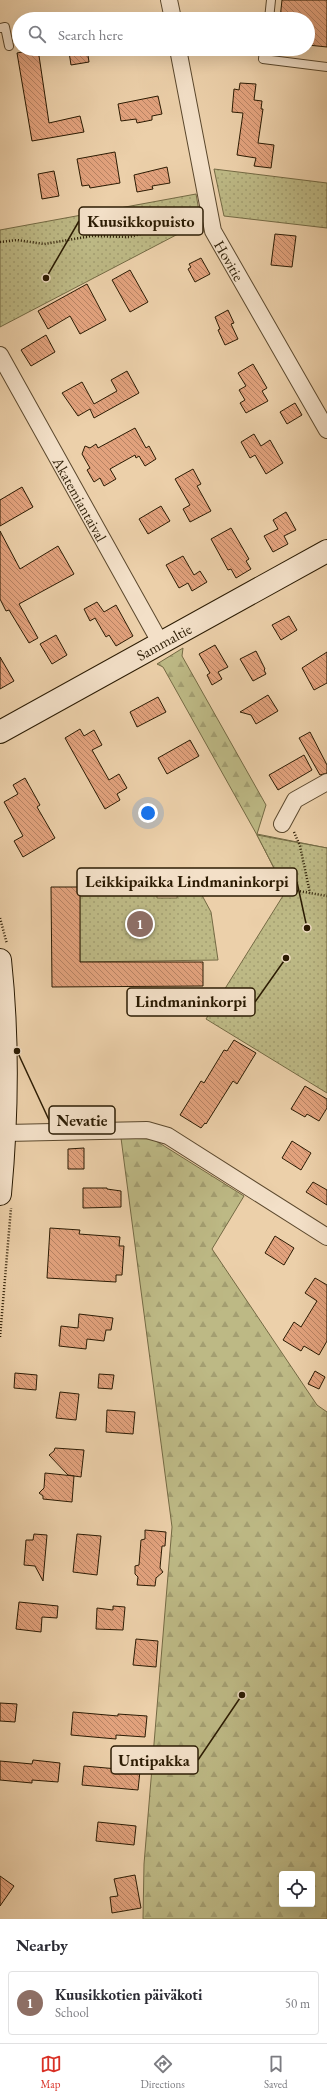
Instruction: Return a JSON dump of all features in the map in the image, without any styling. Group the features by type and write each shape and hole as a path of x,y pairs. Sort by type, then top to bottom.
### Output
{"street":[{"path":"169,0 172,12"},
{"name":"Hovitie","path":"179,56 208,213 213,231 327,430"},
{"name":"Akatemiantaival","path":"0,355 160,642"},
{"name":"Sammaltie","path":"0,732 160,642 327,551"},
{"path":"285,819 295,800 327,782"},
{"path":"0,960 4,1012 6,1134 0,1194"},
{"path":"6,1134 147,1130 168,1136 327,1237"}],"lane":[{"path":"269,12 271,0"},
{"path":"0,28 5,27 9,46"},
{"path":"263,56 263,59 327,67"}],"path":[{"path":"0,242 17,240 44,244 92,236 129,236 169,227 208,213"},
{"path":"285,819 300,846 310,893"},
{"path":"288,892 310,893 327,896"}],"green space":[{"path":"214,169 327,183 327,228 224,216"},
{"path":"196,194 201,222 0,327 0,230"},
{"path":"183,648 182,656 266,805 257,834 327,848 279,878 257,835 163,667 157,664"},
{"path":"257,835 327,848 327,1093 206,1019 286,891"},
{"path":"197,886 211,912 218,960 80,962 80,887 157,888 157,898 177,898 178,888"},
{"path":"121,1138 153,1139 244,1196 212,1249 317,1405 327,1412 327,1919 143,1919 144,1864 172,1527"}],"building":[{"path":"282,0 327,0 327,47 315,46 315,12 281,12"},
{"path":"18,56 39,56 49,123 80,116 84,132 32,141"},
{"path":"70,56 88,56 89,62 71,65"},
{"path":"240,83 256,84 254,100 262,101 261,109 263,109 258,143 274,145 271,168 254,166 256,158 237,155 243,113 232,112 234,89 239,90"},
{"path":"158,96 162,114 152,116 152,120 137,123 136,119 121,121 118,104"},
{"path":"115,152 120,183 90,188 89,185 82,186 77,159"},
{"path":"167,167 170,183 152,186 153,189 137,192 134,175"},
{"path":"54,171 59,196 42,199 38,174"},
{"path":"275,234 296,236 292,267 271,265"},
{"path":"201,258 210,274 195,282 188,269 191,267 189,264"},
{"path":"130,270 148,302 130,312 112,280"},
{"path":"87,284 106,320 80,334 70,316 48,329 38,311"},
{"path":"228,310 234,323 231,324 238,339 225,345 218,330 220,329 215,317"},
{"path":"46,335 55,352 31,366 21,350"},
{"path":"253,364 267,388 262,391 268,401 246,413 240,403 245,400 239,390 246,386 238,373"},
{"path":"127,371 139,393 94,418 90,409 78,416 62,393 82,382 94,404 117,391 111,380"},
{"path":"295,403 302,415 287,424 280,412"},
{"path":"135,428 146,448 149,446 156,459 145,466 139,456 136,458 135,455 110,469 116,479 104,486 100,478 94,482 87,470 90,468 82,454 85,446 90,448 96,444 98,448"},
{"path":"254,434 261,446 270,440 283,463 266,474 255,455 250,458 241,442"},
{"path":"193,469 201,484 197,486 211,511 190,522 183,509 190,505 175,479"},
{"path":"22,487 33,507 0,526 0,500"},
{"path":"161,506 170,521 148,534 139,519"},
{"path":"286,512 296,530 284,536 288,544 273,552 264,536 278,529 273,520"},
{"path":"231,528 249,559 246,561 251,569 236,578 231,569 228,570 211,539"},
{"path":"0,531 20,569 58,546 74,574 19,604 38,638 29,643 9,610 6,611 0,599"},
{"path":"183,556 194,575 200,571 207,582 192,591 188,583 179,588 166,565"},
{"path":"97,602 104,612 116,605 133,636 116,646 109,635 106,637 95,618 90,621 84,609"},
{"path":"289,616 297,630 281,640 272,625"},
{"path":"56,635 67,655 52,664 40,644"},
{"path":"215,645 228,667 218,672 222,679 212,685 207,675 210,673 199,654"},
{"path":"256,651 266,674 253,681 240,659"},
{"path":"327,652 327,683 314,690 302,668"},
{"path":"0,657 14,681 0,689"},
{"path":"268,695 278,711 256,724 251,715 240,712"},
{"path":"158,697 166,712 137,727 130,712"},
{"path":"80,729 84,736 94,730 102,745 92,750 109,780 119,774 127,788 117,794 120,800 105,809 65,738"},
{"path":"310,732 327,765 327,773 320,775 299,738"},
{"path":"190,740 199,756 167,774 158,758"},
{"path":"304,755 312,770 278,790 269,775"},
{"path":"25,778 40,805 37,807 55,838 23,857 14,841 23,836 4,802 18,794 13,785"},
{"path":"51,887 80,887 80,962 203,962 203,986 52,987"},
{"path":"234,1040 256,1053 237,1084 233,1081 206,1124 205,1123 201,1128 180,1115 201,1081 204,1083 224,1050 227,1051"},
{"path":"305,1086 327,1099 327,1108 319,1121 307,1114 305,1117 291,1109"},
{"path":"292,1141 311,1153 301,1170 282,1158"},
{"path":"84,1148 84,1169 68,1169 68,1149"},
{"path":"313,1182 327,1190 327,1205 306,1192"},
{"path":"83,1188 107,1188 121,1191 121,1207 83,1208"},
{"path":"50,1228 80,1230 79,1234 120,1237 119,1246 124,1246 122,1275 116,1275 116,1282 47,1278"},
{"path":"275,1236 294,1248 284,1265 265,1253"},
{"path":"315,1278 327,1285 327,1341 319,1355 304,1346 301,1351 283,1340 294,1322 301,1327 317,1301 305,1293"},
{"path":"79,1314 113,1318 111,1330 106,1330 104,1341 87,1339 86,1349 59,1346 61,1326 78,1328"},
{"path":"315,1371 325,1377 319,1389 308,1384"},
{"path":"15,1373 37,1375 36,1390 14,1388"},
{"path":"99,1374 114,1375 112,1389 98,1388"},
{"path":"60,1392 79,1394 76,1420 56,1418"},
{"path":"107,1410 135,1412 133,1434 106,1432"},
{"path":"55,1448 84,1450 81,1477 68,1475 49,1455"},
{"path":"45,1473 74,1476 72,1502 43,1499 43,1496 39,1493 44,1488"},
{"path":"145,1530 166,1532 165,1546 162,1546 160,1568 163,1572 156,1578 155,1586 137,1585 138,1577 135,1574 135,1566 139,1565 141,1540 145,1539"},
{"path":"34,1534 47,1535 43,1581 35,1566 24,1565 26,1540 33,1540"},
{"path":"77,1534 101,1536 97,1575 73,1572"},
{"path":"19,1602 58,1606 57,1618 42,1617 41,1632 16,1629"},
{"path":"113,1606 125,1607 123,1630 96,1629 97,1608 113,1610"},
{"path":"136,1639 158,1641 156,1667 133,1665"},
{"path":"0,1703 17,1704 15,1722 0,1721"},
{"path":"73,1712 118,1716 118,1714 147,1716 145,1737 116,1735 116,1739 71,1735"},
{"path":"33,1760 60,1763 58,1782 32,1780 32,1783 0,1780 0,1761 32,1764"},
{"path":"84,1766 140,1771 138,1790 82,1785"},
{"path":"98,1822 136,1826 134,1845 96,1841"},
{"path":"135,1875 141,1908 112,1913 110,1897 118,1896 114,1879"},
{"path":"0,1876 14,1886 0,1906"}],"place":[{"name":"Kuusikkopuisto","path":"46,278"},
{"name":"Kuusikkotien päiväkoti","path":"140,924"},
{"name":"Leikkipaikka Lindmaninkorpi","path":"307,928"},
{"name":"Lindmaninkorpi","path":"286,958"},
{"name":"Nevatie","path":"17,1051"},
{"name":"Untipakka","path":"242,1695"}]}
